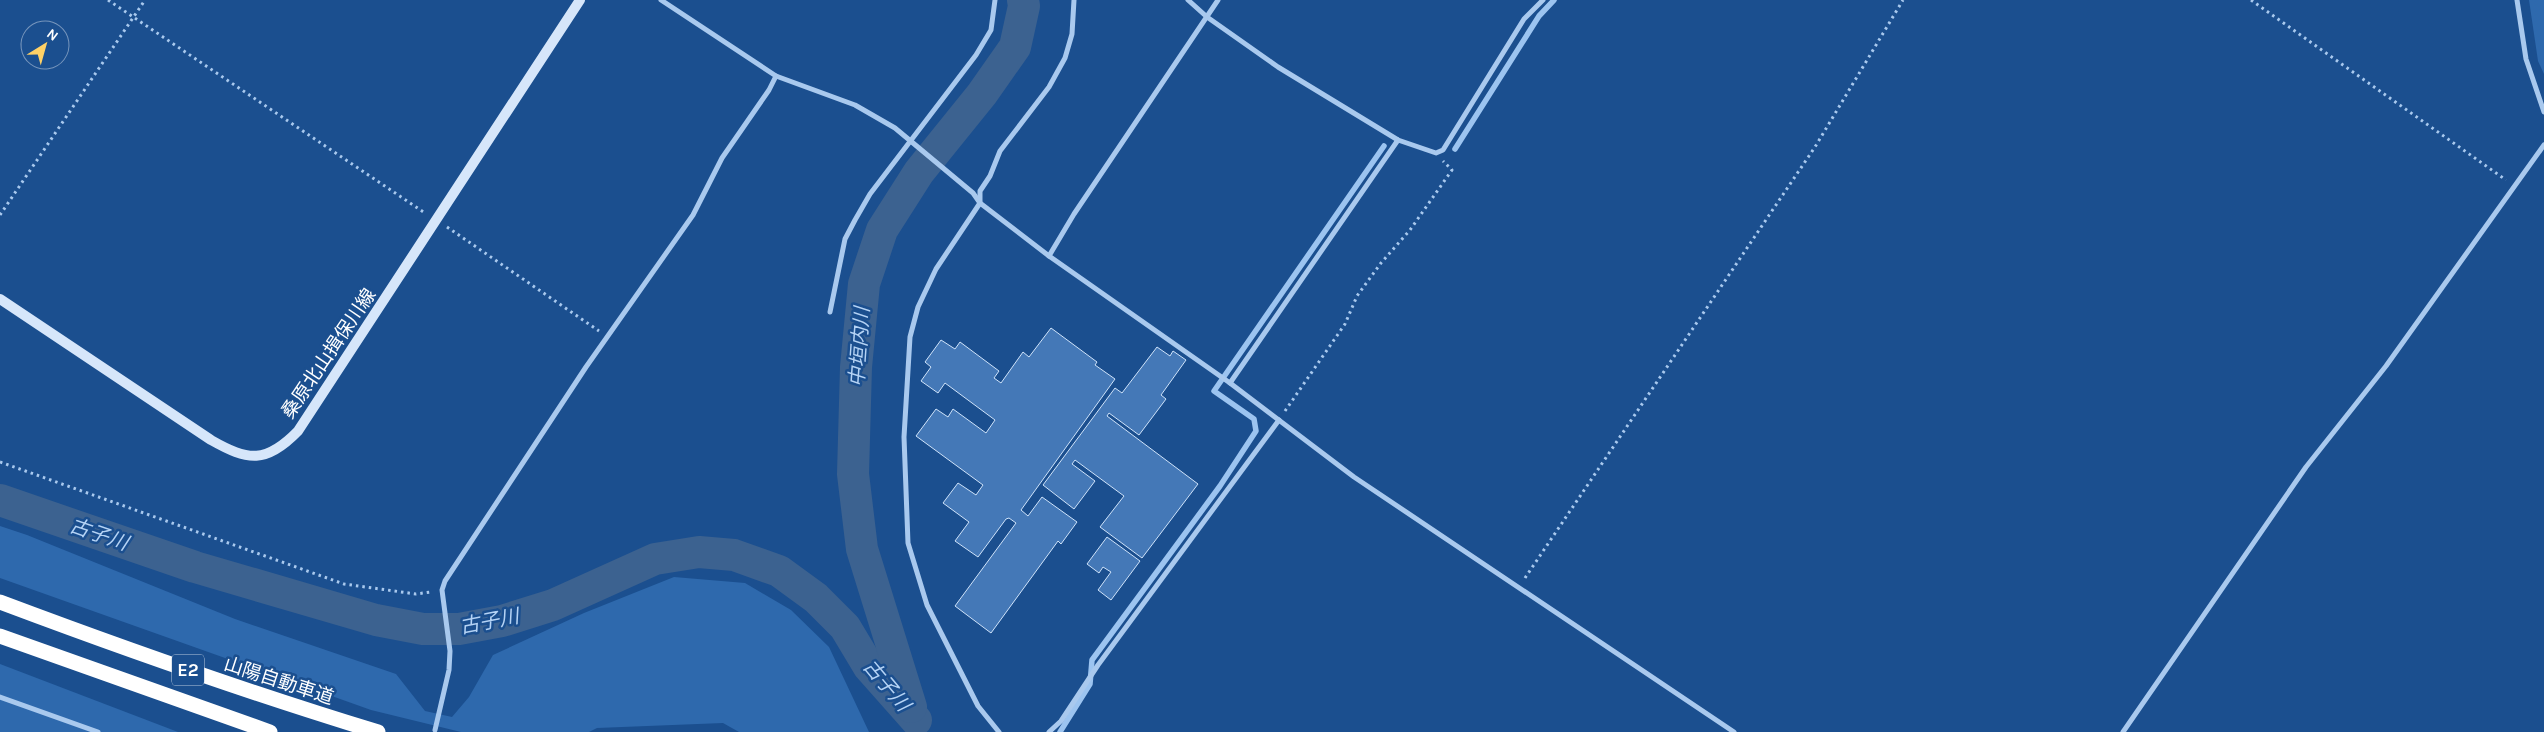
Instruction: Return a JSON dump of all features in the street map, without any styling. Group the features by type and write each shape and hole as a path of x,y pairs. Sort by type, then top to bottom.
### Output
{"highway":[{"name":"山陽自動車道","path":"0,602 173,665 378,732"},
{"name":"E2","path":"0,636 270,732"}],"main road":[{"name":"桑原北山揖保川線","path":"0,299 210,440 231,452 251,457 271,452 285,444 298,430 437,221 580,0"}],"street":[{"path":"661,0 776,76 855,105 895,128 973,193 980,203 1049,256 1230,383 1354,477 1734,732"},
{"path":"830,312 845,240 870,194 913,142 976,55 991,30 995,0"},
{"path":"999,732 978,706 927,605 908,543 904,437 910,337 918,307 936,269 980,203 980,191 990,176 1000,151 1049,87 1065,58 1072,34 1074,0"},
{"path":"1188,0 1207,17 1278,67 1398,140 1436,153 1443,150 1524,20 1543,0"},
{"path":"1049,256 1074,214 1218,0"},
{"path":"2517,0 2526,59 2544,112"},
{"path":"435,730 449,670 450,651 442,590 456,565 607,336 693,216 722,158 769,90 776,76"},
{"path":"1230,383 1398,140"},
{"path":"2123,732 2306,467 2386,366 2544,145"},
{"path":"1049,732 1061,721 1104,657 1278,420"},
{"path":"0,698 98,732"}],"path":[{"path":"108,0 607,336"},
{"path":"0,215 145,0"},
{"path":"1519,587 1815,147 1903,0"},
{"path":"2251,0 2514,185"},
{"path":"1278,420 1345,324 1357,296 1381,262 1410,230 1452,170 1436,153"},
{"path":"0,462 344,584 416,594 442,590"}],"shaded area":[{"path":"2529,0 2544,0 2544,74 2538,61"},
{"path":"0,526 27,535 235,619 396,674 425,711 452,717 469,697 493,655 584,613 674,577 745,583 791,610 829,647 869,732 739,732 723,723 597,728 589,732 461,732 371,710 0,578"},
{"path":"0,664 178,732 0,732"}],"building":[{"path":"1051,328 1097,362 1095,365 1115,379 1021,510 1028,516 1042,497 1077,522 1061,544 1058,541 991,633 955,606 1016,523 1009,518 1006,519 978,557 955,541 969,522 943,503 958,483 976,495 983,485 916,436 936,409 948,417 953,409 986,433 995,420 945,383 938,393 921,381 931,367 925,362 941,340 955,349 960,342 999,371 994,378 1001,383 1023,352 1029,357"},
{"path":"1157,347 1170,356 1173,351 1186,360 1161,395 1166,399 1139,435 1109,413 1107,416 1198,484 1142,558 1100,527 1124,496 1075,460 1072,464 1095,481 1074,509 1043,485 1115,388 1122,393"},
{"path":"1107,537 1140,561 1111,600 1098,590 1111,572 1103,567 1099,573 1087,564"}],"waterway":[{"name":"中垣内川","path":"911,707 862,549 853,474 856,367 864,284 882,230 919,172 982,94 1015,47 1024,6 1023,0"},
{"path":"1455,149 1539,16 1554,0"},
{"path":"1060,732 1090,684 1092,660 1220,486 1256,431 1254,419 1214,391 1384,146"},
{"name":"古子川","path":"0,500 195,567 376,620 423,629 459,629 502,621 553,605 655,559 699,552 734,555 779,571 816,598 845,627 869,667 916,720"}]}
